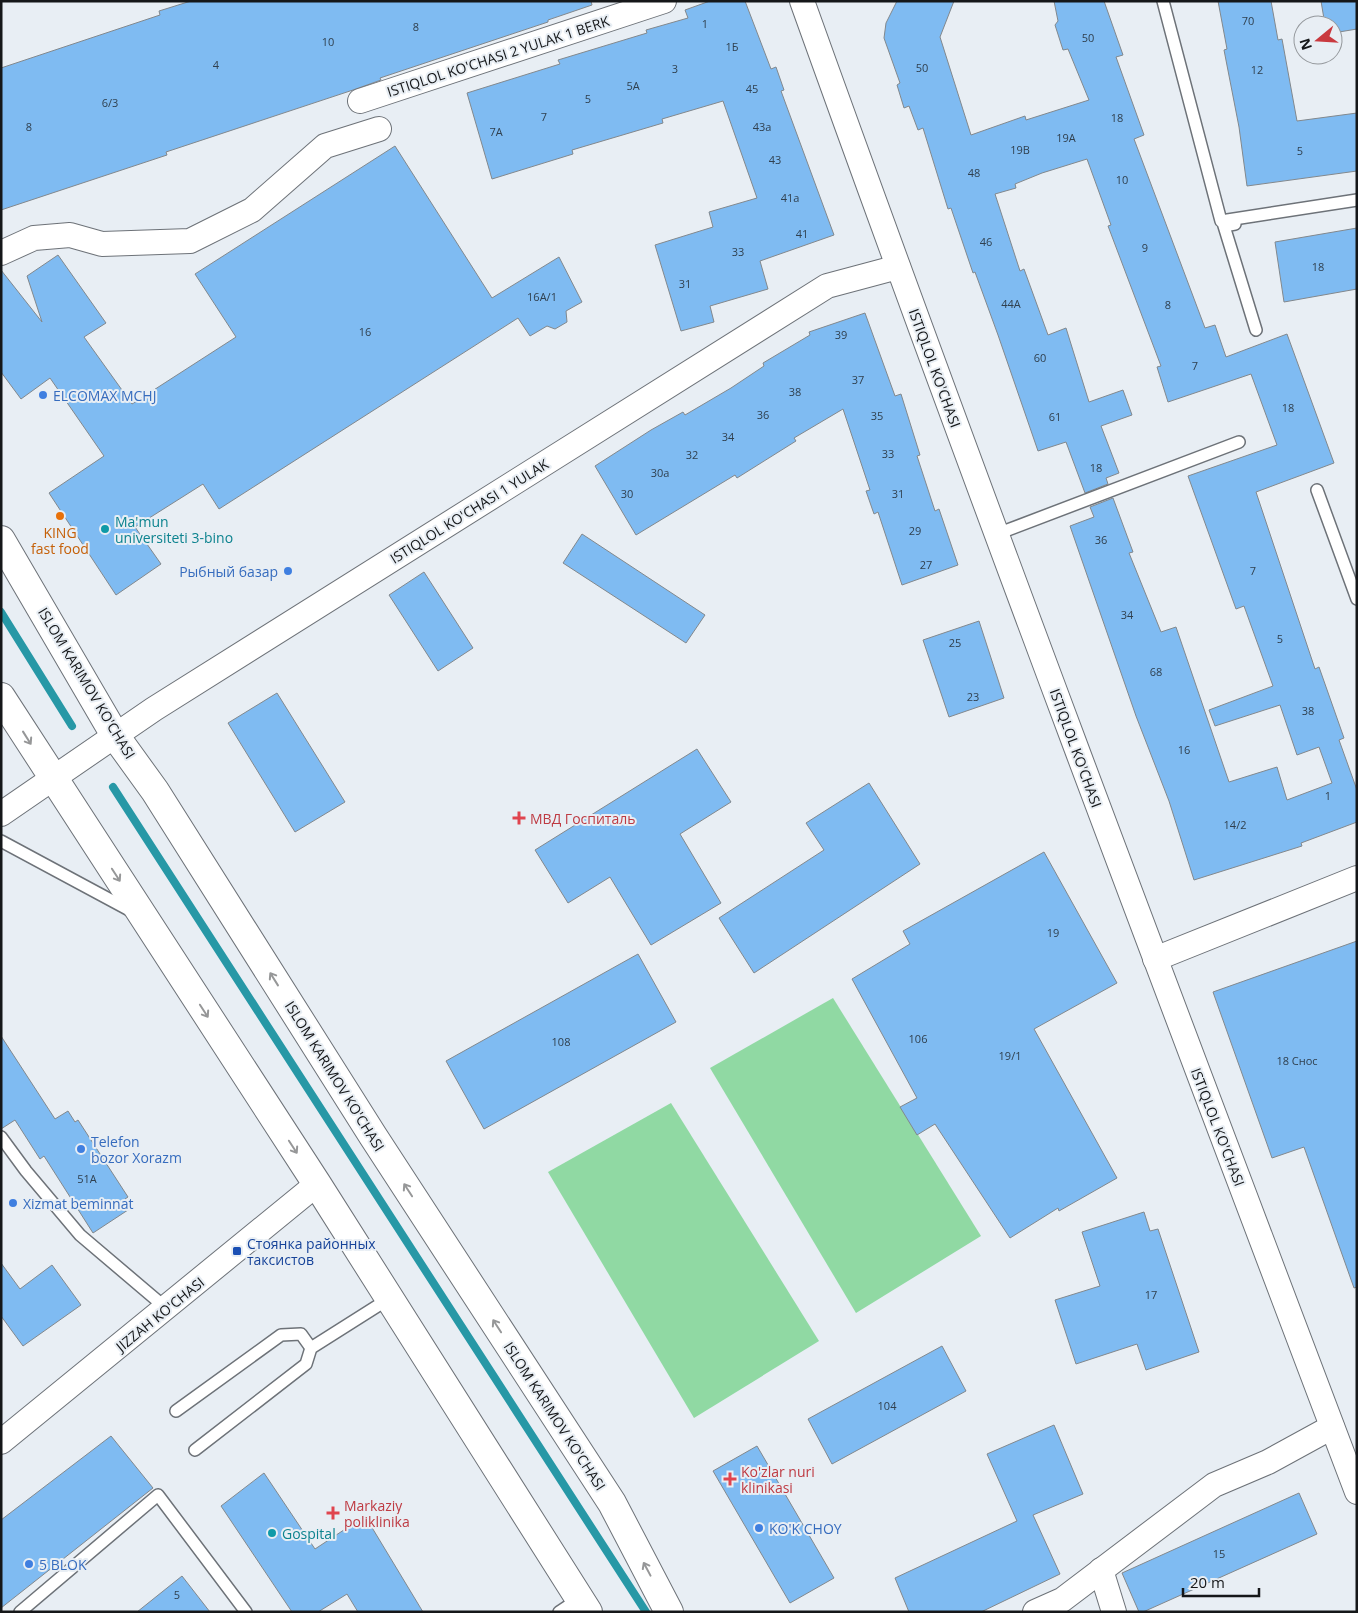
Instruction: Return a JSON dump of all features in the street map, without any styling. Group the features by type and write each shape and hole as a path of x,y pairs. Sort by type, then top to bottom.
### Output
{"main road":[{"name":"ISLOM KARIMOV KO'CHASI","path":"1,540 116,737 155,791 373,1136 612,1503 669,1612"},
{"path":"1,697 390,1298 576,1607"}],"street":[{"name":"ISTIQLOL KO'CHASI 2 YULAK 1 BERK","path":"360,101 664,1"},
{"name":"ISTIQLOL KO'CHASI","path":"802,1 898,267 1154,959 1357,1492"},
{"path":"1,253 34,238 70,236 102,244 190,241 252,210 325,146 378,129"},
{"name":"ISTIQLOL KO'CHASI 1 YULAK","path":"52,778 116,737 154,709 827,286 898,267"},
{"path":"1,814 52,778"},
{"path":"1154,959 1357,878"},
{"name":"JIZZAH KO'CHASI","path":"1,1442 317,1184"},
{"path":"1035,1612 1062,1600 1214,1485 1268,1462 1332,1427"},
{"path":"1101,1570 1114,1612"}],"lane":[{"path":"1163,1 1221,221 1357,200"},
{"path":"1256,330 1224,226 1357,208"},
{"path":"997,534 1238,442"},
{"path":"1317,490 1357,599"},
{"path":"1,842 143,917"},
{"path":"1,1137 80,1235 166,1308"},
{"path":"195,1450 306,1364 311,1348 390,1298"},
{"path":"176,1411 282,1334 301,1334 311,1348"},
{"path":"20,1612 158,1495 246,1612"}],"green space":[{"path":"833,998 981,1236 856,1313 710,1068"},
{"path":"671,1103 819,1341 694,1418 548,1172"}],"building":[{"path":"191,1 591,1 592,5 548,20 548,22 380,78 381,80 353,90 166,152 167,155 1,210 1,68 160,15 159,11"},
{"path":"710,1 745,1 771,69 776,67 784,90 781,91 834,235 760,261 768,289 710,306 714,322 681,331 655,245 713,227 709,212 757,198 723,101 662,119 663,123 572,150 573,154 492,179 467,93 560,64 558,60 647,33 646,30 688,18 685,10"},
{"path":"897,1 954,1 940,37 971,135 1025,116 1026,120 1089,100 1068,49 1063,50 1055,25 1058,21 1054,1 1104,1 1123,55 1116,57 1144,135 1134,139 1205,328 1215,325 1226,357 1287,334 1334,463 1256,492 1315,669 1319,667 1344,738 1339,740 1357,790 1357,822 1301,843 1302,846 1194,880 1169,801 1136,716 1070,526 1094,517 1090,507 1113,498 1133,552 1129,553 1161,632 1176,627 1229,782 1277,767 1287,800 1332,783 1319,747 1297,755 1280,705 1215,726 1209,710 1273,686 1244,606 1236,609 1188,476 1277,445 1251,374 1168,402 1157,367 1161,366 1108,226 1111,225 1087,159 1042,173 1015,184 1016,188 995,194 1020,271 1024,269 1048,335 1066,328 1089,402 1123,390 1132,415 1101,426 1119,473 1106,478 1108,484 1085,493 1066,442 1038,451 975,272 973,273 951,208 948,209 923,128 918,130 909,106 904,108 897,85 900,83 884,38 886,23"},
{"path":"1218,1 1271,1 1278,40 1282,39 1297,121 1357,113 1357,171 1247,186 1239,127 1224,50 1227,49"},
{"path":"1321,1 1357,1 1357,29 1343,31 1343,15 1323,15"},
{"path":"395,146 492,298 559,257 582,302 566,311 567,322 555,329 547,326 530,336 518,318 219,509 203,484 135,527 161,564 116,595 49,493 104,456 50,378 21,399 1,372 1,270 42,322 27,276 58,255 106,323 84,337 132,404 236,337 195,274"},
{"path":"1357,228 1357,289 1284,302 1275,242"},
{"path":"865,313 895,396 901,394 920,455 917,456 935,511 939,509 958,565 902,585 878,512 874,514 866,491 870,490 843,409 794,438 796,441 737,478 735,475 636,535 595,466 651,430 683,412 685,415 731,388 764,366 763,363 810,335 809,332"},
{"path":"582,534 705,615 686,643 563,563"},
{"path":"424,572 473,648 438,671 389,595"},
{"path":"979,621 1004,698 949,717 923,640"},
{"path":"277,693 345,802 295,832 228,723"},
{"path":"697,749 731,802 680,834 721,903 651,945 610,877 568,903 535,850"},
{"path":"869,783 920,864 754,973 719,918 824,850 806,823"},
{"path":"1044,852 1117,983 1034,1029 1117,1178 1059,1211 1058,1208 1010,1238 935,1124 917,1135 900,1107 917,1098 852,979 910,944 903,931"},
{"path":"1357,941 1357,1287 1354,1288 1304,1147 1272,1158 1213,992"},
{"path":"638,954 676,1022 484,1129 446,1061"},
{"path":"1,1036 55,1119 68,1111 75,1122 78,1120 128,1197 125,1199 131,1208 93,1233 44,1156 40,1159 15,1120 1,1129"},
{"path":"1144,1212 1150,1231 1158,1229 1199,1352 1146,1370 1137,1344 1076,1364 1055,1300 1100,1286 1082,1232"},
{"path":"1,1263 20,1289 52,1265 81,1305 23,1346 1,1316"},
{"path":"942,1346 966,1391 832,1464 808,1419"},
{"path":"1054,1425 1083,1494 1033,1515 1060,1574 981,1612 909,1612 895,1578 1017,1521 987,1454"},
{"name":"5 BLOK","path":"111,1436 153,1488 1,1608 1,1520"},
{"path":"757,1446 834,1578 790,1603 713,1471"},
{"name":"Gospital","path":"264,1473 315,1549 365,1516 423,1612 358,1612 347,1594 318,1612 292,1612 221,1506"},
{"path":"1299,1493 1317,1534 1143,1612 1139,1612 1122,1573"},
{"path":"182,1576 210,1612 137,1612"}],"waterway":[{"path":"1,612 72,726"},
{"path":"113,787 646,1612"}],"place":[{"name":"ELCOMAX MCHJ","path":"43,395"},
{"name":"KING fast food","path":"60,516"},
{"name":"Ma'mun universiteti 3-bino","path":"105,529"},
{"name":"Рыбный базар","path":"288,571"},
{"name":"МВД Госпиталь","path":"519,818"},
{"name":"Telefon bozor Xorazm","path":"81,1149"},
{"name":"Xizmat beminnat","path":"13,1203"},
{"name":"Стоянка районных таксистов","path":"237,1251"},
{"name":"Ko'zlar nuri klinikasi","path":"730,1479"},
{"name":"Markaziy poliklinika","path":"333,1513"},
{"name":"KO'K CHOY","path":"759,1528"},
{"name":"Gospital","path":"272,1533"},
{"name":"5 BLOK","path":"29,1564"}]}
